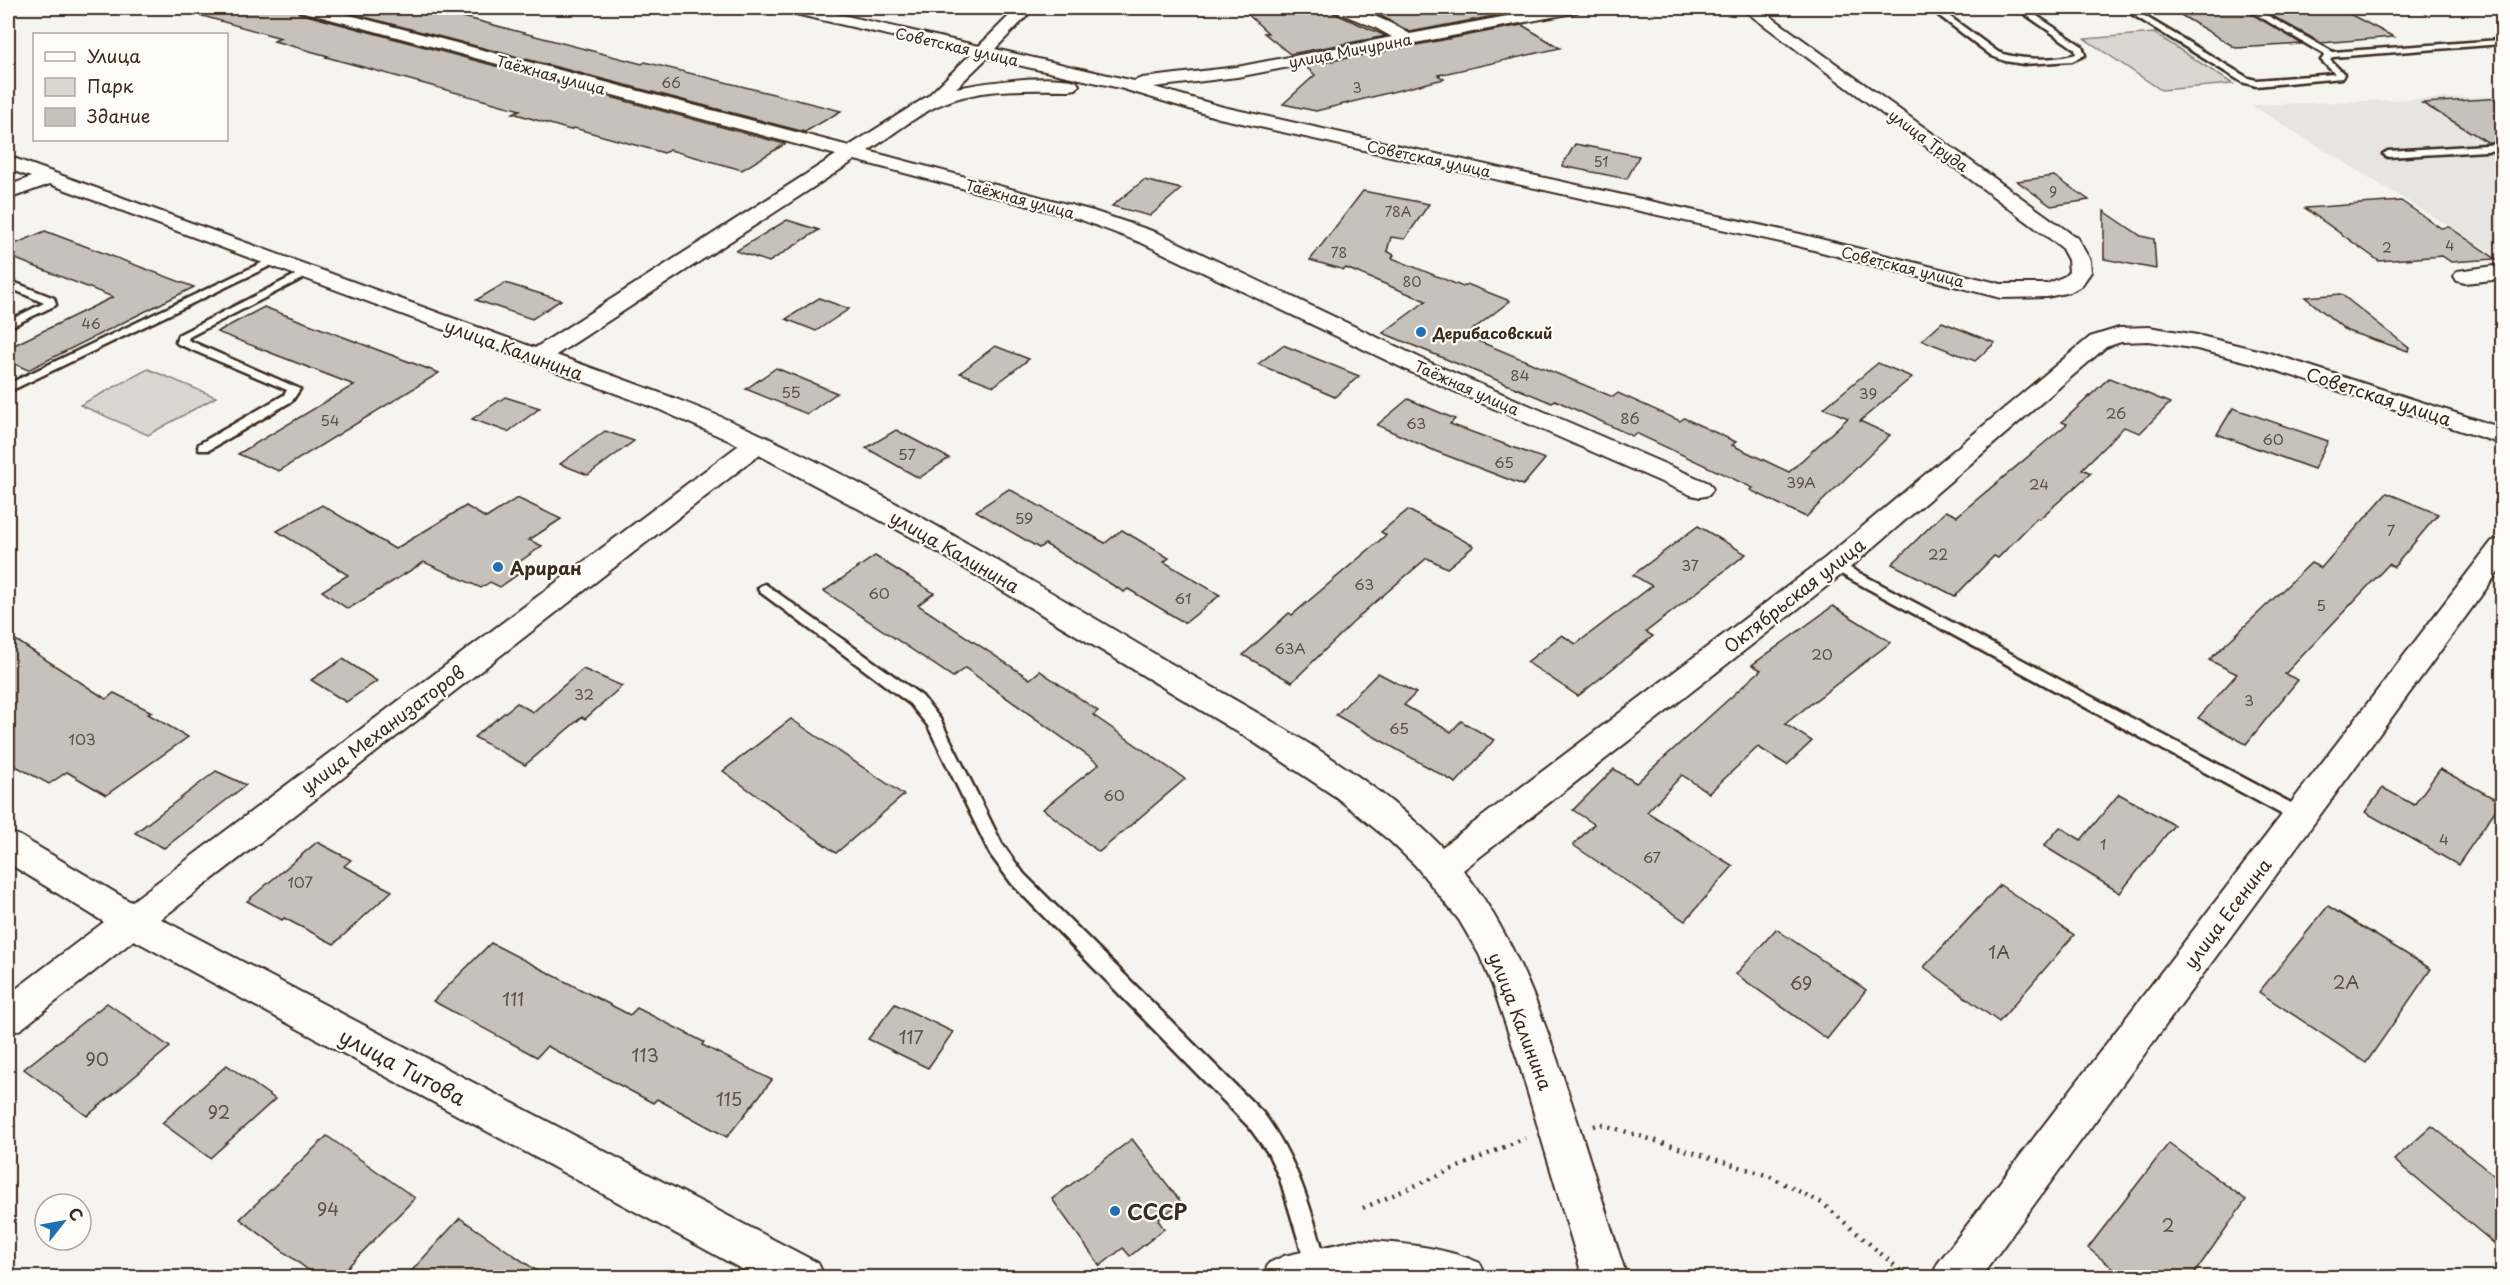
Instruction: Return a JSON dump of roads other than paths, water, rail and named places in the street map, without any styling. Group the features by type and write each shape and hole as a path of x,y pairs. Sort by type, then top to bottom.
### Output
{"street":[{"name":"Таёжная улица","path":"306,8 852,155 1086,215 1150,238 1389,353 1700,489"},
{"name":"Советская улица","path":"791,8 1125,84 1219,112 1800,240 2001,291 2030,293 2052,290 2069,284"},
{"path":"1340,8 1380,23 1406,39"},
{"name":"улица Мичурина","path":"1125,84 1166,82 1237,72 1538,10 1573,8"},
{"name":"улица Труда","path":"1749,8 2069,243 2078,254 2082,269 2078,277 2069,284"},
{"path":"537,357 651,281 852,155 934,100 1022,10"},
{"path":"934,100 951,94 994,87 1125,84"},
{"name":"улица Калинина","path":"8,162 667,404 758,443 895,515 1188,687 1318,767 1373,806 1440,868 1472,909 1497,953 1524,1020 1605,1278"},
{"path":"8,193 50,177"},
{"path":"2465,276 2502,272"},
{"name":"Советская улица","path":"2149,334 2197,342 2260,358 2502,436"},
{"name":"Октябрьская улица","path":"1440,868 1835,565 2098,342 2119,335 2149,334"},
{"name":"улица Механизаторов","path":"8,1017 758,443"},
{"name":"улица Есенина","path":"1953,1278 2502,549"},
{"name":"улица Титова","path":"8,846 131,921 803,1278"},
{"path":"1301,1274 1356,1262 1403,1265 1465,1278"}],"lane":[{"path":"1933,8 1995,54 2008,59 2042,60 2072,58 2081,55 2079,48 2020,8"},
{"path":"2126,8 2245,80 2256,83 2339,76 2340,74 2325,60 2331,55"},
{"path":"2249,8 2331,55 2499,43"},
{"path":"2356,8 2384,8"},
{"path":"2388,154 2502,147"},
{"path":"8,388 274,260"},
{"path":"204,447 288,398 294,388 182,342 184,335 307,272"},
{"path":"8,283 50,300 50,305 8,325"},
{"path":"1835,565 2300,816"},
{"path":"765,589 916,700 934,723 996,849 1018,879 1256,1120 1275,1146 1290,1177 1301,1274"}],"place":[{"name":"Дерибасовский","path":"1421,332"},
{"name":"Ариран","path":"498,567"},
{"name":"СССР","path":"1115,1211"}]}
